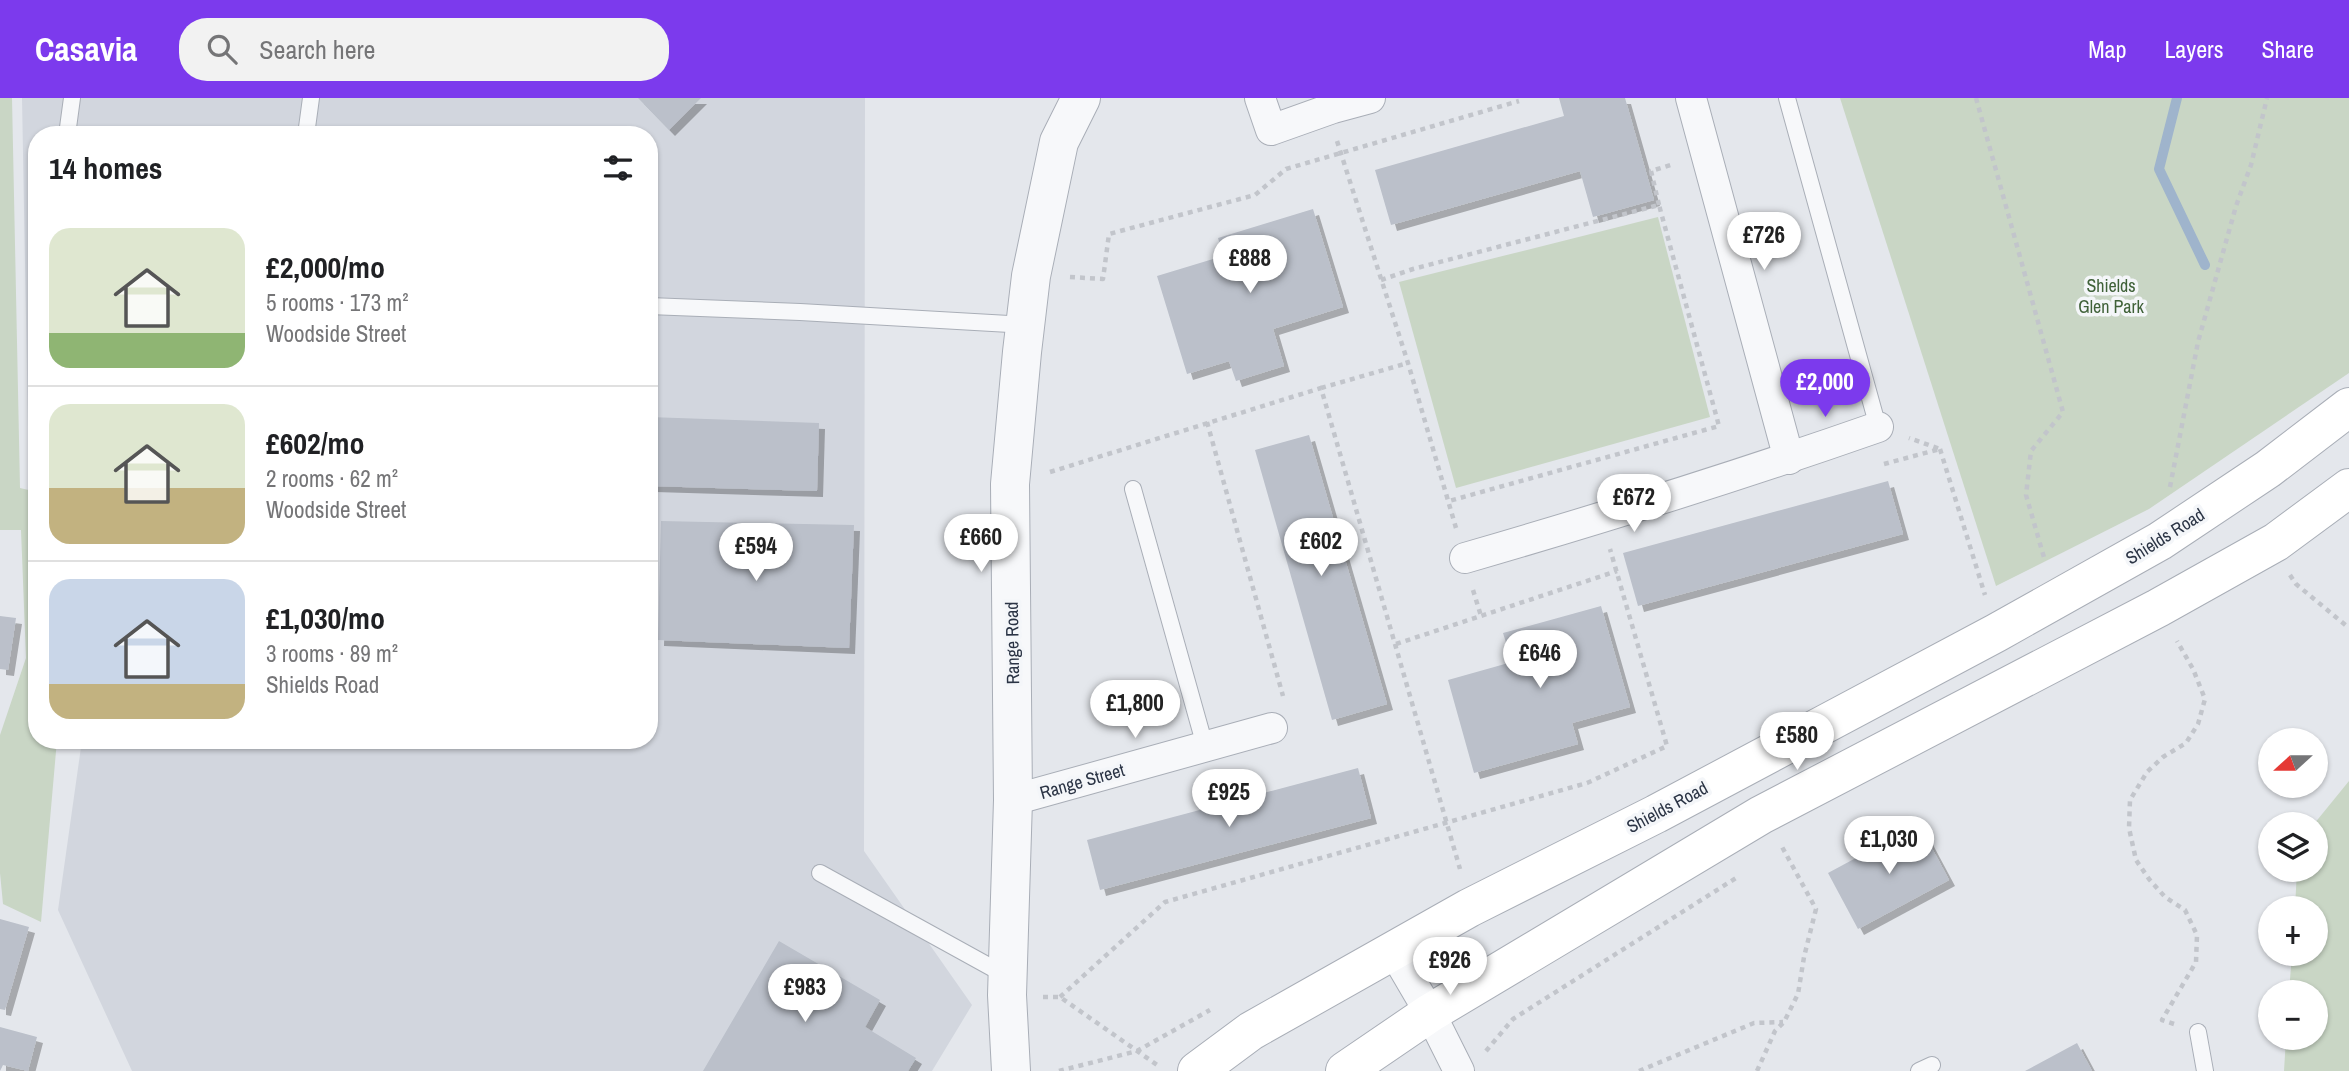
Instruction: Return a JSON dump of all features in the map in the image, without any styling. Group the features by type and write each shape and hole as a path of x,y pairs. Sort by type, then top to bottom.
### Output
{"main road":[{"name":"Shields Road","path":"1197,1071 1251,1031 1469,908 1656,814 1996,633 2160,541 2268,468 2349,407"},
{"path":"1345,1071 1430,1013 1761,815 2158,608 2276,542 2349,488"}],"street":[{"name":"Range Road","path":"1011,1071 1008,986 1013,800 1010,484 1031,276 1059,142 1081,98"},
{"path":"1260,98 1271,130 1370,98"},
{"path":"1691,98 1788,458"},
{"path":"1465,558 1600,519 1878,427"},
{"name":"Range Street","path":"1013,800 1272,728"},
{"path":"1393,950 1430,1013 1469,1066"}],"lane":[{"path":"68,126 72,98"},
{"path":"307,126 311,98"},
{"path":"1787,98 1878,427"},
{"path":"658,306 1025,325"},
{"path":"1133,489 1205,746"},
{"path":"820,873 1008,986"},
{"path":"2198,1032 2206,1071"}],"path":[{"path":"1976,98 2063,412 2031,451 2026,495 2048,573"},
{"path":"2161,493 2171,486 2199,342 2236,206 2251,165 2267,98"},
{"path":"1031,276 1103,279 1109,234 1255,195 1286,169 1519,101"},
{"path":"1327,110 1408,363 1481,616"},
{"path":"1449,501 1719,426 1651,171 1706,155"},
{"path":"1381,280 1659,205"},
{"path":"1010,484 1408,363"},
{"path":"1321,388 1447,823 1469,908"},
{"path":"1207,422 1290,722 1272,728"},
{"path":"1940,449 1996,633"},
{"path":"1060,997 1165,902 1587,783 1667,746 1600,519"},
{"path":"2284,566 2296,584 2349,628"},
{"path":"1396,644 1617,571"},
{"path":"2174,635 2193,669 2205,699 2198,724 2186,743 2163,757 2147,772 2130,800 2129,828 2136,860 2148,879 2165,897 2185,910 2197,935 2196,962 2162,1020 2198,1032"},
{"path":"1757,1071 1775,1031 1784,1022 1798,994 1816,909 1761,815"},
{"path":"1772,856 1783,849"},
{"path":"1469,1066 1513,1018 1738,877"},
{"path":"1008,986 1060,997 1165,1071"},
{"path":"1639,1071 1754,1023 1784,1022"}],"shaded area":[{"path":"22,98 865,98 864,851 972,1005 932,1071 132,1071 58,910 81,749 658,749 658,126 28,126 28,427"}],"green space":[{"path":"0,98 12,98 20,488 28,490 28,749 56,749 41,922 3,904 0,873 0,735 26,658 21,530 0,530"},
{"name":"Shields Glen Park","path":"1840,98 2349,98 2349,373 2149,509 1996,586"},
{"path":"1658,217 1710,417 1456,488 1399,282"},
{"path":"2349,781 2349,1071 2284,1071 2285,1050 2328,1050 2328,980 2290,980 2291,966 2328,966 2328,896 2296,896 2296,882 2328,882 2328,812 2324,812"}],"building":[{"path":"638,98 701,98 669,130"},
{"path":"1559,98 1625,98 1654,200 1593,217 1580,171 1391,225 1375,170 1564,116"},
{"path":"1313,209 1343,307 1273,329 1284,366 1236,381 1229,361 1187,374 1157,276 1223,256 1218,238"},
{"path":"658,417 819,423 817,491 658,486"},
{"path":"1309,435 1387,704 1332,720 1255,450"},
{"path":"1888,481 1903,534 1638,606 1623,553"},
{"path":"661,521 854,525 849,648 658,640"},
{"path":"1601,606 1630,707 1572,723 1578,744 1474,773 1448,680 1512,662 1503,633"},
{"path":"0,616 16,618 8,670 0,669"},
{"path":"1358,768 1371,818 1100,890 1087,840"},
{"path":"1919,824 1949,880 1858,929 1828,873"},
{"path":"0,919 29,927 5,1010 0,1009"},
{"path":"779,941 880,1000 865,1027 916,1058 908,1071 703,1071"},
{"path":"0,1027 37,1037 28,1071 3,1065 0,1071"},
{"path":"2077,1043 2092,1071 2025,1071"}],"waterway":[{"path":"2177,98 2159,169 2205,265"}]}
